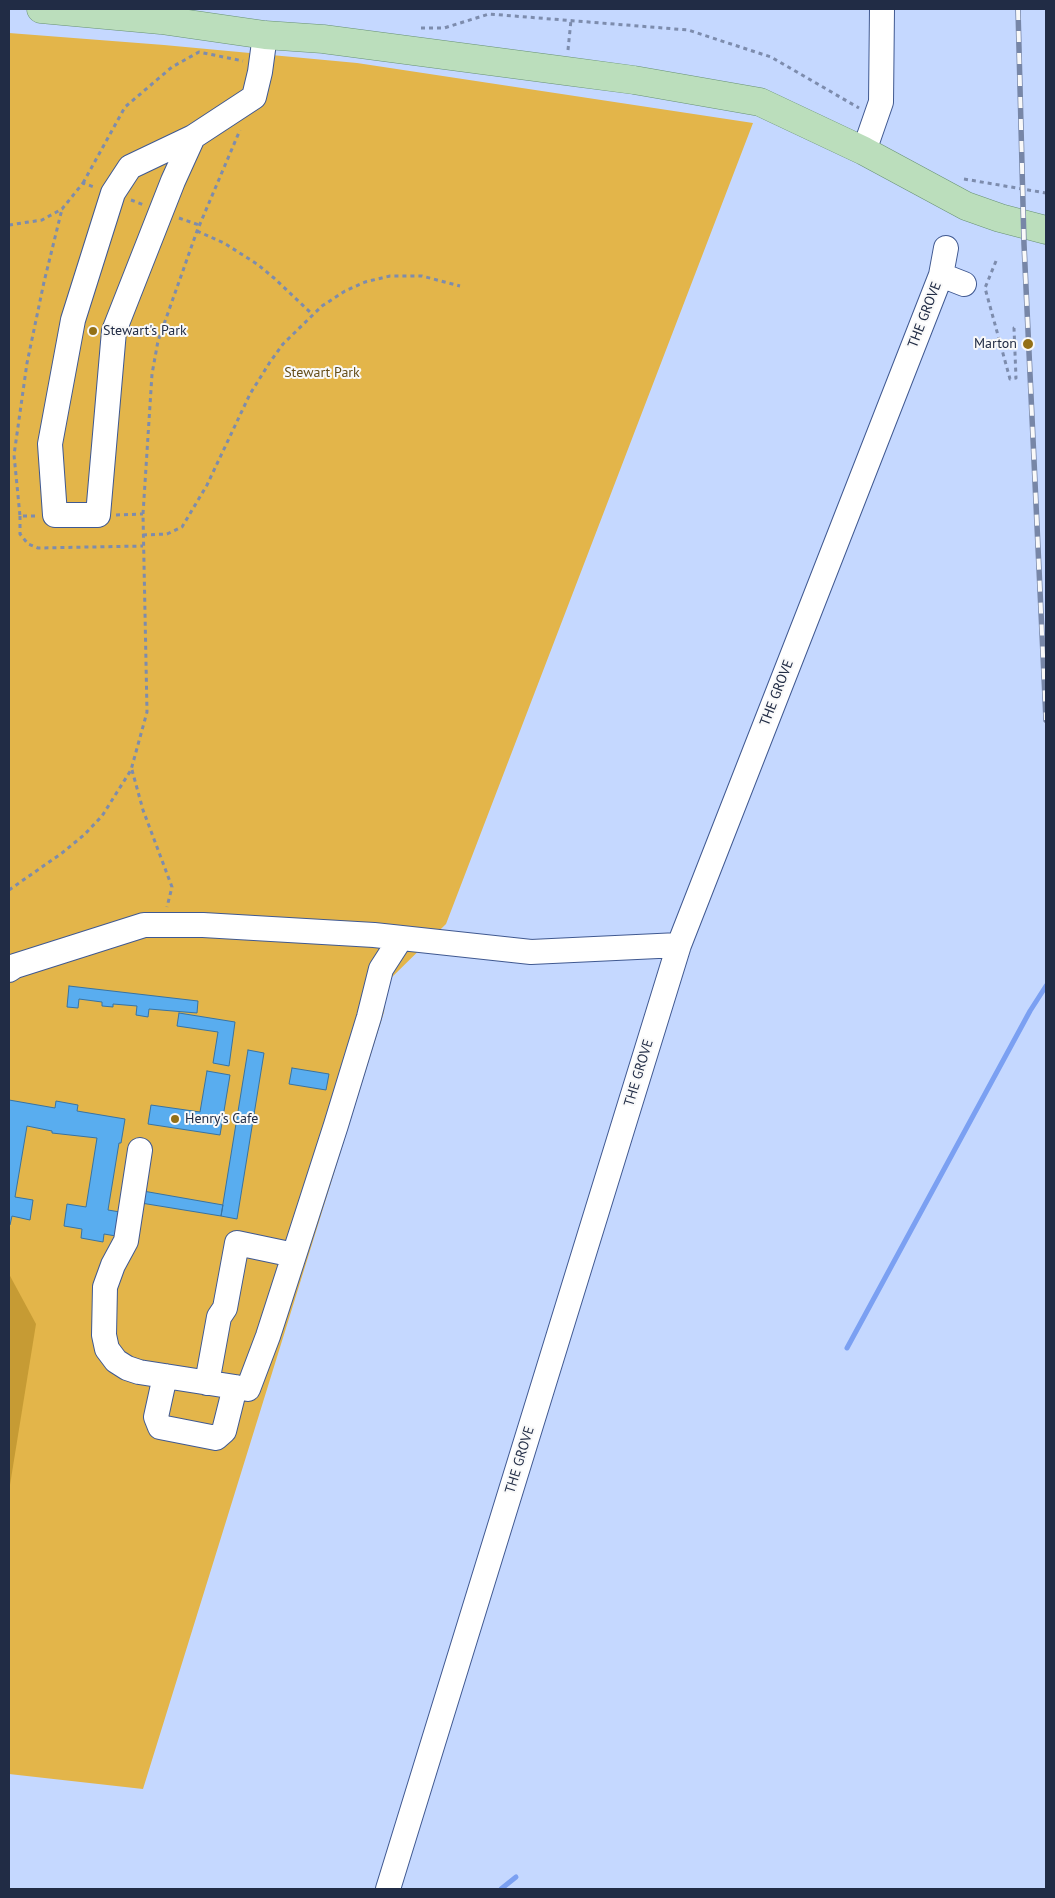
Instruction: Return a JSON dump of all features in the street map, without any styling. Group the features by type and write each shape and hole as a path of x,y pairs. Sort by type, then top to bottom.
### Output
{"main road":[{"path":"41,9 161,14 265,35 323,39 634,80 760,102 864,151 966,206 1000,218 1046,230"}],"street":[{"path":"864,151 881,102 882,9"},
{"path":"193,137 173,181 114,331 98,515 54,515 51,435 73,320 113,193 130,167 193,137 254,97 265,35"},
{"name":"THE GROVE","path":"388,1889 679,945 941,275 946,248"},
{"name":"THE GROVE","path":"941,275 964,284"},
{"path":"9,970 15,966 144,925 203,925 374,935 531,952 679,945"},
{"path":"140,1150 126,1241 113,1265 105,1287 104,1335 107,1349 116,1361 127,1368 139,1372 248,1389 268,1336 344,1098 369,1017 381,969 401,938"},
{"path":"207,1383 219,1317 225,1308 237,1243 294,1255"},
{"path":"165,1376 156,1417 160,1427 216,1438 224,1431 235,1388"}],"path":[{"path":"416,28 444,28 489,14 688,30 771,57 864,111"},
{"path":"566,71 570,20"},
{"path":"9,225 42,220 62,209 83,183 125,107 172,67 199,52 261,65"},
{"path":"9,890 62,853 84,835 102,816 131,770 147,712 143,514 152,374 158,341 199,225 254,97"},
{"path":"959,178 1046,193"},
{"path":"83,183 100,189"},
{"path":"126,198 148,206"},
{"path":"62,209 29,354 14,455 20,534 28,544 38,548 143,546"},
{"path":"176,217 199,225"},
{"path":"197,231 224,243 257,264 312,314"},
{"path":"996,260 985,288 1010,379 1016,378 1014,328 1018,327"},
{"path":"143,535 167,534 182,527 207,485 250,394 283,344 312,314 346,291 376,278 404,275 422,276 460,286"},
{"path":"98,515 143,514"},
{"path":"20,516 54,515"},
{"path":"131,770 143,810 172,887 167,909 144,925"}],"green space":[{"name":"Stewart Park","path":"9,33 357,63 753,123 446,924 388,981 384,1012 143,1789 9,1774"}],"shaded area":[{"path":"9,1274 36,1324 9,1491"}],"building":[{"path":"69,986 198,1001 197,1013 149,1009 148,1017 136,1015 137,1006 113,1004 113,1007 102,1006 102,1002 79,999 78,1008 67,1007"},
{"path":"179,1013 235,1022 229,1066 213,1063 218,1032 177,1026"},
{"path":"248,1050 264,1053 237,1219 221,1216"},
{"path":"292,1068 329,1074 326,1090 289,1084"},
{"path":"207,1071 230,1075 220,1135 148,1124 151,1105 200,1112"},
{"path":"9,1100 55,1108 56,1101 78,1105 77,1111 125,1119 108,1210 126,1213 122,1237 104,1234 103,1242 81,1238 82,1229 64,1226 67,1204 86,1207 97,1138 52,1133 52,1131 27,1126 15,1197 33,1200 30,1220 12,1216 9,1225"},
{"path":"143,1191 223,1205 221,1216 141,1203"}],"waterway":[{"path":"847,1348 1030,1011 1046,986"},
{"path":"501,1889 516,1877"}],"railway":[{"path":"1018,9 1024,244 1046,720"}],"place":[{"name":"Stewart's Park","path":"93,331"},
{"name":"Marton","path":"1028,344"},
{"name":"Henry's Cafe","path":"175,1119"}]}
